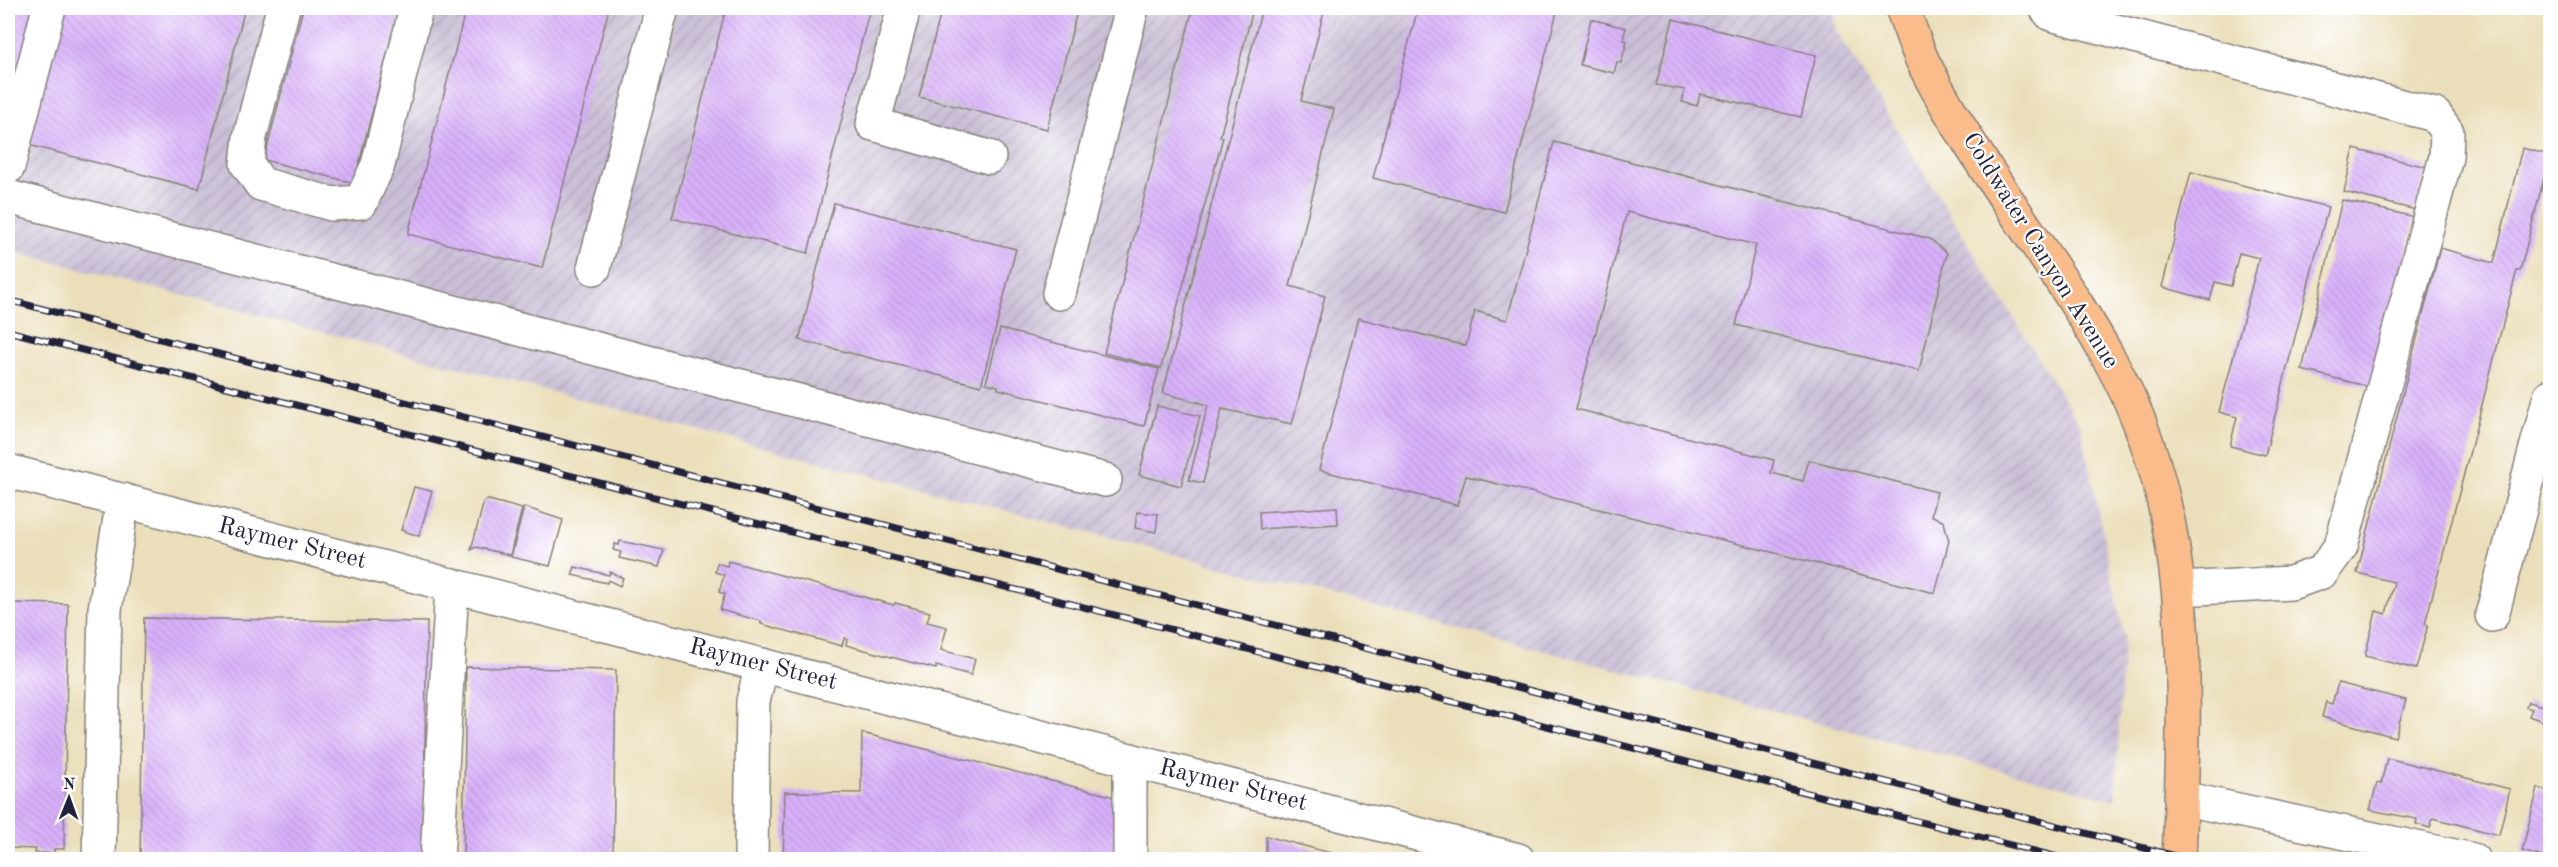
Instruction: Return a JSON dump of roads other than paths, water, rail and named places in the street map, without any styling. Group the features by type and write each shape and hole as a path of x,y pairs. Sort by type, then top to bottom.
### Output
{"main road":[{"name":"Coldwater Canyon Avenue","path":"1902,8 1931,76 1975,150 2034,238 2114,367 2140,426 2159,485 2175,548 2179,589 2184,674 2179,860"}],"street":[{"path":"8,167 49,8"},
{"path":"283,8 249,137 247,164 261,184 332,204 361,202 378,165 416,8"},
{"path":"594,268 662,8"},
{"path":"904,8 873,124 989,157"},
{"path":"1059,293 1132,8"},
{"path":"2046,8 2051,14 2435,114 2447,132 2446,157 2341,546 2322,572 2291,583 2179,589"},
{"path":"8,197 1105,480"},
{"path":"2492,615 2541,471 2550,396"},
{"name":"Raymer Street","path":"8,471 1500,857"},
{"path":"99,860 105,609 123,500"},
{"path":"437,860 452,585"},
{"path":"751,860 753,701 762,665"},
{"path":"1130,760 1130,860"},
{"path":"2181,798 2473,860"}],"railway":[{"path":"8,300 2191,860"},
{"path":"8,331 2069,860"}]}
